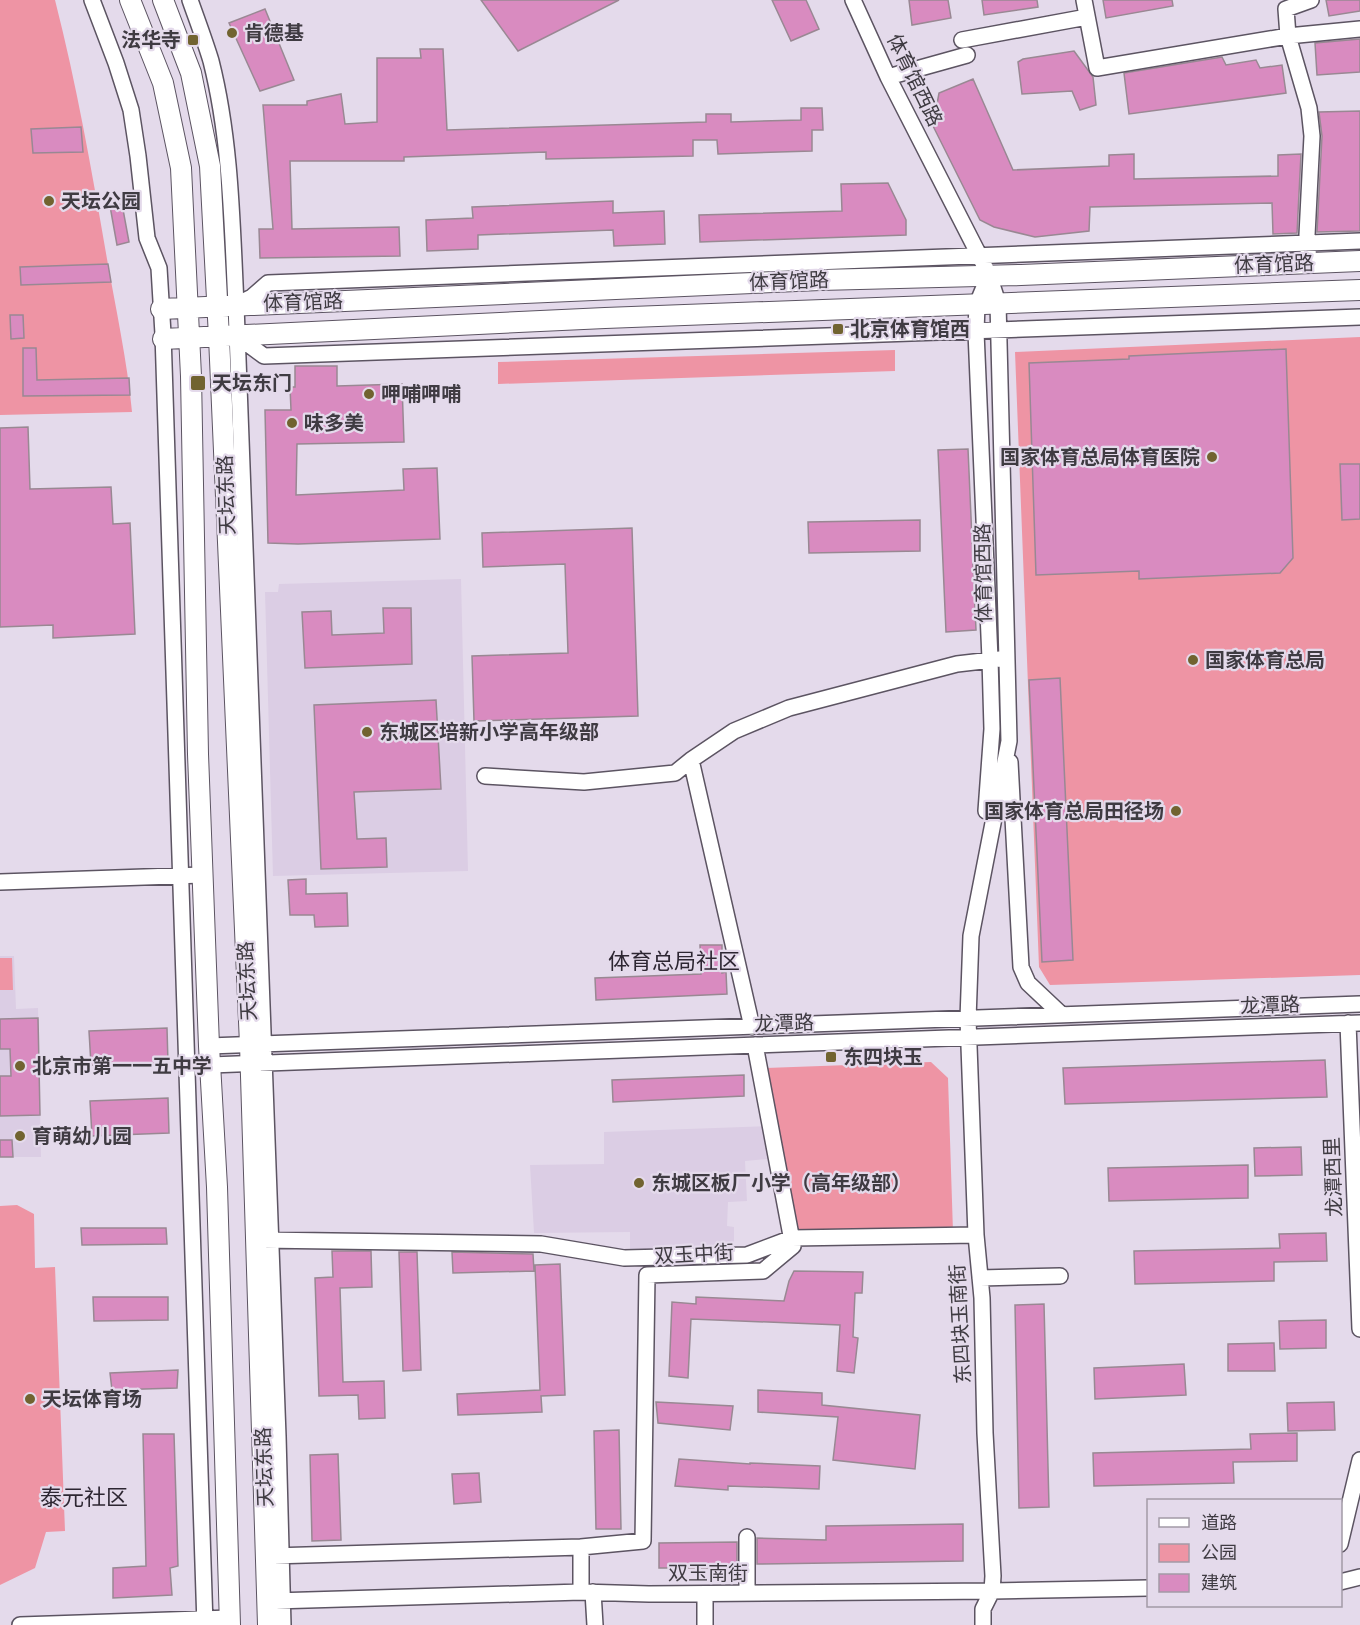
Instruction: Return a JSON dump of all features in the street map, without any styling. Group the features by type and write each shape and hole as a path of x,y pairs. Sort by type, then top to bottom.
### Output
{"main road":[{"name":"天坛东路","path":"130,0 163,83 181,168 189,337 202,875 217,1187 230,1621"},
{"name":"天坛东路","path":"163,0 191,73 210,166 227,305 257,1044 274,1556 275,1601 268,1625"},
{"name":"体育馆路","path":"161,309 808,280 1360,261"},
{"name":"体育馆路","path":"228,337 605,318 1360,290"},
{"path":"164,339 228,337"}],"street":[{"path":"92,0 131,110 147,238 159,268 164,339 205,1622"},
{"name":"天坛东路","path":"190,0 211,61 222,124 230,194 227,305"},
{"name":"体育馆西路","path":"853,0 888,77 989,275 998,303 1009,741 971,936 968,1019"},
{"path":"1084,0 1097,68 1288,36 1360,29"},
{"path":"1308,263 1312,136 1308,108 1288,36 1286,9 1311,0"},
{"path":"888,77 964,47 1087,17"},
{"path":"227,305 252,297 268,283 1360,241"},
{"name":"体育馆西路","path":"983,868 992,729 976,332 977,304 989,275"},
{"path":"228,337 264,356 1360,317"},
{"path":"485,776 584,782 675,773 734,731 789,708 935,670 990,659 1006,659"},
{"path":"1009,741 1022,967 1028,983 1062,1016"},
{"path":"691,760 752,1027"},
{"path":"0,882 202,875"},
{"name":"龙潭路","path":"210,1056 257,1044 1360,1004"},
{"name":"东四块玉南街","path":"968,1019 992,1591 983,1609 983,1625"},
{"name":"龙潭路","path":"210,1056 257,1064 1354,1023"},
{"name":"龙潭西里","path":"1354,1023 1360,1329"},
{"path":"755,1045 792,1238"},
{"path":"264,1240 541,1244 624,1257 747,1255 792,1238 976,1235"},
{"name":"双玉中街","path":"581,1547 643,1541 647,1275 763,1271 794,1246 792,1238"},
{"path":"980,1278 1060,1276"},
{"path":"1342,1540 1360,1460"},
{"path":"747,1537 747,1593"},
{"path":"274,1556 581,1547 587,1592 595,1625"},
{"path":"1342,1582 1360,1577"},
{"name":"双玉南街","path":"275,1601 587,1592 705,1594 1147,1588"},
{"path":"705,1594 705,1625"},
{"path":"275,1601 283,1625"},
{"path":"20,1625 230,1621"}],"shaded area":[{"name":"东城区培新小学高年级部","path":"461,579 468,871 273,876 265,592 278,592 279,584"},
{"name":"北京市第一一五中学","path":"0,956 14,956 16,1009 38,1008 41,1157 0,1157"},
{"name":"东城区板厂小学（高年级部）","path":"768,1126 768,1159 745,1161 747,1201 728,1202 727,1226 734,1227 734,1252 630,1252 630,1232 534,1233 530,1165 604,1164 604,1132"}],"green space":[{"name":"天坛公园","path":"0,0 55,0 90,161 132,412 0,415"},
{"name":"国家体育总局","path":"1360,337 1360,975 1050,985 1039,967 1015,352"},
{"path":"895,350 895,371 498,384 498,362"},
{"path":"0,958 12,958 13,990 0,990"},
{"path":"931,1062 948,1078 953,1232 806,1233 797,1228 766,1068"},
{"name":"天坛体育场","path":"17,1205 34,1214 35,1268 55,1267 65,1531 46,1532 35,1568 0,1585 0,1206"}],"building":[{"path":"481,0 619,0 518,51"},
{"path":"772,0 806,0 819,29 791,41"},
{"path":"909,0 948,0 951,18 912,25"},
{"path":"982,0 1037,0 1038,7 984,15"},
{"path":"1103,0 1172,0 1173,6 1106,18"},
{"path":"1326,0 1360,0 1360,11 1329,16"},
{"path":"265,9 294,80 260,91 229,23"},
{"path":"1360,39 1360,72 1317,75 1315,43"},
{"path":"420,49 443,49 447,130 706,122 706,114 731,114 731,122 801,120 801,108 822,108 823,130 812,130 812,151 718,154 717,140 693,140 693,156 546,159 546,152 404,157 404,161 290,161 292,229 399,227 400,256 260,258 259,229 273,229 263,105 307,105 307,101 341,94 345,124 377,122 377,58 421,58"},
{"path":"1074,51 1093,77 1096,105 1080,110 1072,91 1022,94 1018,62 1023,59"},
{"path":"1222,57 1226,65 1256,60 1260,68 1282,65 1286,93 1129,114 1124,73"},
{"path":"973,79 1013,170 1109,166 1109,155 1134,154 1134,179 1278,176 1278,155 1301,154 1297,233 1273,234 1272,203 1090,207 1089,231 1035,237 994,227 980,220 933,126 939,93"},
{"path":"1360,111 1360,231 1317,232 1322,136 1319,112"},
{"path":"81,127 83,152 33,153 31,129"},
{"path":"888,183 906,220 906,235 700,242 699,215 842,211 841,184"},
{"path":"613,201 613,213 664,211 665,244 614,246 613,230 478,235 478,249 427,251 426,220 473,218 472,207"},
{"path":"122,204 129,242 117,245 110,206"},
{"path":"108,264 111,282 21,285 20,267"},
{"path":"10,315 23,315 24,338 11,339"},
{"path":"23,348 36,348 37,380 129,378 130,395 23,396"},
{"name":"国家体育总局体育医院","path":"1286,349 1293,558 1280,573 1139,579 1139,571 1036,575 1029,363"},
{"path":"295,366 337,366 337,386 402,384 404,442 297,444 296,495 404,490 403,469 437,468 440,539 268,543 265,410 291,410 290,387 295,387"},
{"path":"28,427 30,489 111,487 113,524 130,523 135,634 53,638 53,625 0,627 0,428"},
{"path":"968,449 976,630 946,632 938,450"},
{"path":"1340,464 1360,464 1360,519 1342,520"},
{"path":"920,520 920,551 809,553 808,522"},
{"path":"632,528 638,716 474,721 472,656 568,653 565,564 483,567 482,533"},
{"path":"383,608 411,608 412,664 305,668 302,612 331,611 332,635 384,633"},
{"path":"1060,678 1073,960 1042,962 1029,680"},
{"path":"436,700 441,789 354,792 357,839 386,838 387,867 321,869 314,705"},
{"path":"306,879 306,894 347,893 348,926 315,927 314,915 290,915 288,880"},
{"path":"700,945 722,945 722,973 726,972 727,994 596,1000 595,978 701,974"},
{"name":"北京市第一一五中学","path":"38,1018 40,1115 0,1116 0,1076 11,1076 10,1049 0,1049 0,1019"},
{"path":"167,1028 168,1063 91,1065 89,1031"},
{"path":"1325,1060 1327,1097 1065,1104 1063,1068"},
{"path":"744,1075 744,1096 613,1102 612,1080"},
{"path":"168,1098 169,1133 92,1136 90,1101"},
{"path":"0,1140 12,1140 13,1157 0,1157"},
{"path":"1301,1147 1302,1175 1255,1176 1254,1148"},
{"path":"1248,1165 1248,1198 1109,1201 1108,1168"},
{"path":"81,1228 166,1228 167,1244 82,1245"},
{"path":"1326,1233 1327,1261 1274,1262 1274,1281 1135,1284 1134,1251 1280,1248 1279,1234"},
{"path":"332,1251 371,1251 372,1287 340,1288 343,1382 384,1381 385,1418 359,1419 358,1395 319,1396 315,1278 333,1277"},
{"path":"399,1252 417,1252 421,1370 403,1371"},
{"path":"452,1252 533,1254 534,1271 453,1273"},
{"path":"560,1264 565,1395 541,1396 542,1412 458,1415 457,1394 540,1390 535,1265"},
{"path":"794,1271 863,1272 862,1293 855,1293 853,1337 858,1338 854,1373 837,1371 840,1325 691,1319 688,1378 669,1376 672,1302 696,1304 696,1297 784,1301"},
{"path":"93,1297 168,1297 168,1320 94,1321"},
{"path":"1044,1304 1049,1507 1019,1508 1015,1305"},
{"path":"1326,1320 1326,1348 1280,1349 1279,1321"},
{"path":"1274,1343 1275,1371 1228,1371 1228,1344"},
{"path":"1184,1364 1186,1395 1095,1399 1094,1368"},
{"path":"178,1370 177,1388 112,1390 110,1373"},
{"path":"758,1390 822,1393 822,1405 920,1415 915,1469 833,1460 838,1417 758,1412"},
{"path":"656,1402 733,1406 730,1430 658,1423"},
{"path":"1334,1402 1335,1430 1288,1431 1287,1403"},
{"path":"619,1430 621,1529 596,1529 594,1431"},
{"path":"1297,1433 1297,1461 1233,1462 1234,1483 1094,1486 1093,1453 1251,1449 1250,1434"},
{"path":"143,1434 174,1434 178,1566 170,1568 172,1595 113,1598 113,1568 146,1566"},
{"path":"338,1454 341,1540 312,1541 310,1455"},
{"path":"679,1459 820,1466 819,1489 728,1486 728,1490 675,1486"},
{"path":"479,1473 481,1502 454,1504 452,1474"},
{"path":"963,1524 963,1561 757,1564 757,1538 826,1540 826,1526"},
{"path":"737,1542 737,1568 659,1568 659,1543"}],"place":[{"name":"肯德基","path":"232,33"},
{"name":"法华寺","path":"193,40"},
{"name":"天坛公园","path":"49,201"},
{"name":"北京体育馆西","path":"838,329"},
{"name":"天坛东门","path":"198,383"},
{"name":"呷哺呷哺","path":"369,394"},
{"name":"味多美","path":"292,423"},
{"name":"国家体育总局体育医院","path":"1212,457"},
{"name":"国家体育总局","path":"1193,660"},
{"name":"东城区培新小学高年级部","path":"367,732"},
{"name":"国家体育总局田径场","path":"1176,811"},
{"name":"东四块玉","path":"831,1057"},
{"name":"北京市第一一五中学","path":"20,1066"},
{"name":"育萌幼儿园","path":"20,1136"},
{"name":"东城区板厂小学（高年级部）","path":"639,1183"},
{"name":"天坛体育场","path":"30,1399"}],"district":[{"name":"体育总局社区","path":"674,961"},
{"name":"泰元社区","path":"84,1497"}]}
